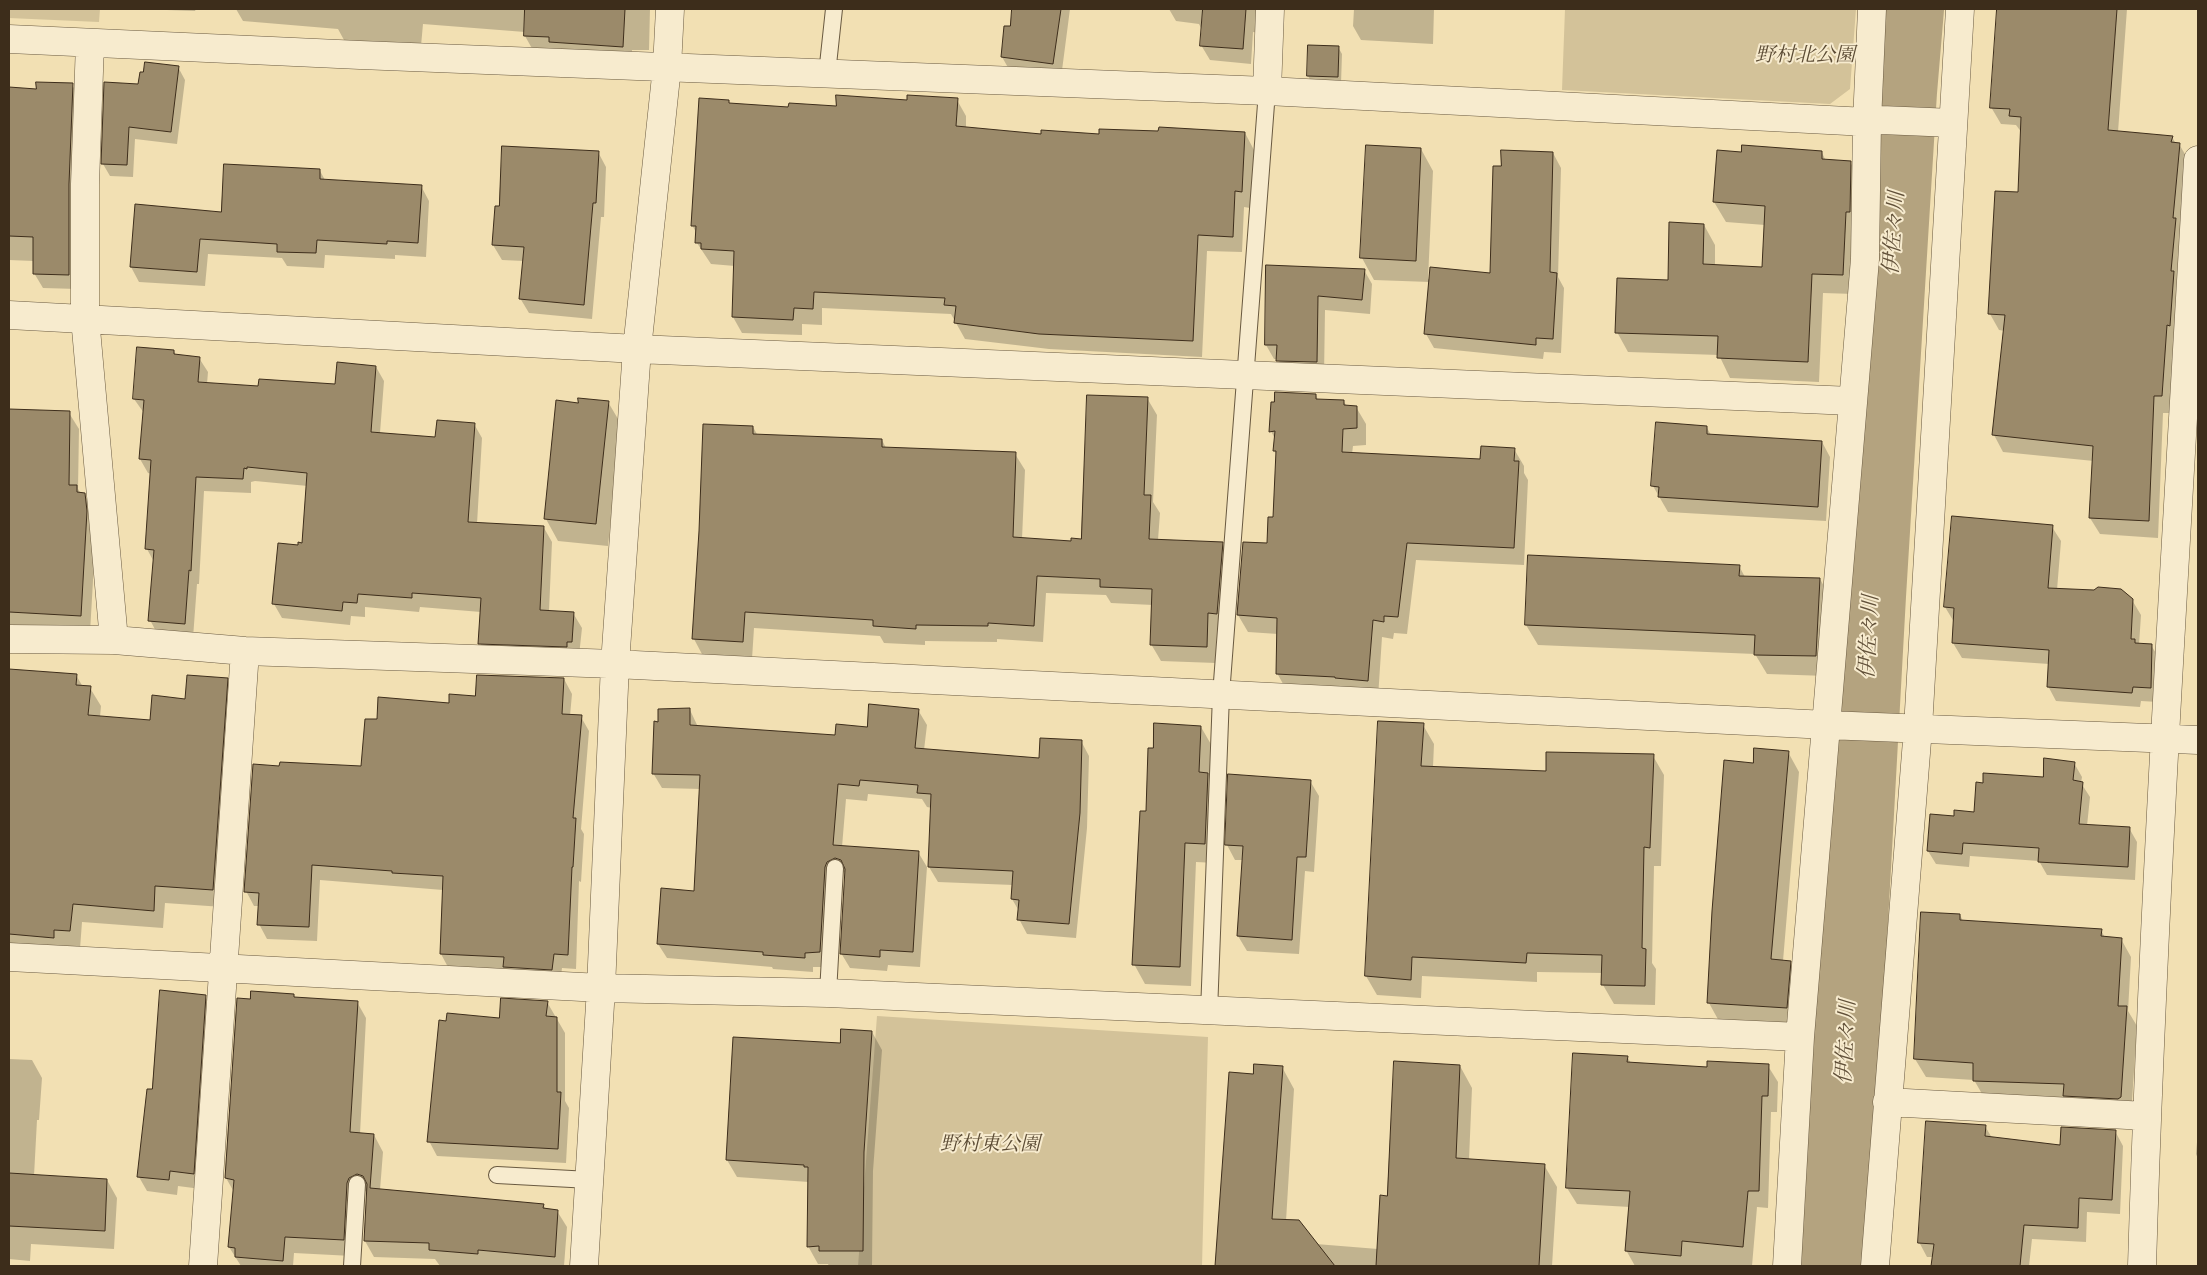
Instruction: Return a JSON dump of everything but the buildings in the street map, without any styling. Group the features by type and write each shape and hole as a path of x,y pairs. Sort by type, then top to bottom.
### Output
{"street":[{"path":"584,1266 601,988 615,664 636,349 667,67 670,9"},
{"path":"1266,91 1270,9"},
{"path":"1787,1266 1800,1037 1865,259 1874,121 1872,9"},
{"path":"1875,1266 1918,728 1960,9"},
{"path":"9,39 1266,91 1954,124"},
{"path":"90,43 84,318 114,640"},
{"path":"2142,1266 2146,1116 2198,160"},
{"path":"9,315 636,349 1852,401"},
{"path":"9,639 114,640 245,651 615,664 1827,725 2198,740"},
{"path":"204,1266 245,651"},
{"path":"9,957 601,988 828,993 1209,1012 1800,1037"},
{"path":"1887,1102 2146,1116"}],"lane":[{"path":"827,74 834,9"},
{"path":"1209,1012 1221,694 1266,91"},
{"path":"828,993 835,868"},
{"path":"497,1175 590,1180"},
{"path":"352,1266 357,1184"}],"green space":[{"path":"9,9 100,9 99,22 9,18"},
{"name":"野村北公園","path":"1565,9 1856,9 1850,89 1830,104 1562,90"},
{"name":"野村東公園","path":"877,1016 1208,1037 1202,1266 858,1266"}],"waterway":[{"name":"伊佐々川","path":"1835,1266 1872,596 1903,92 1910,9"}]}
